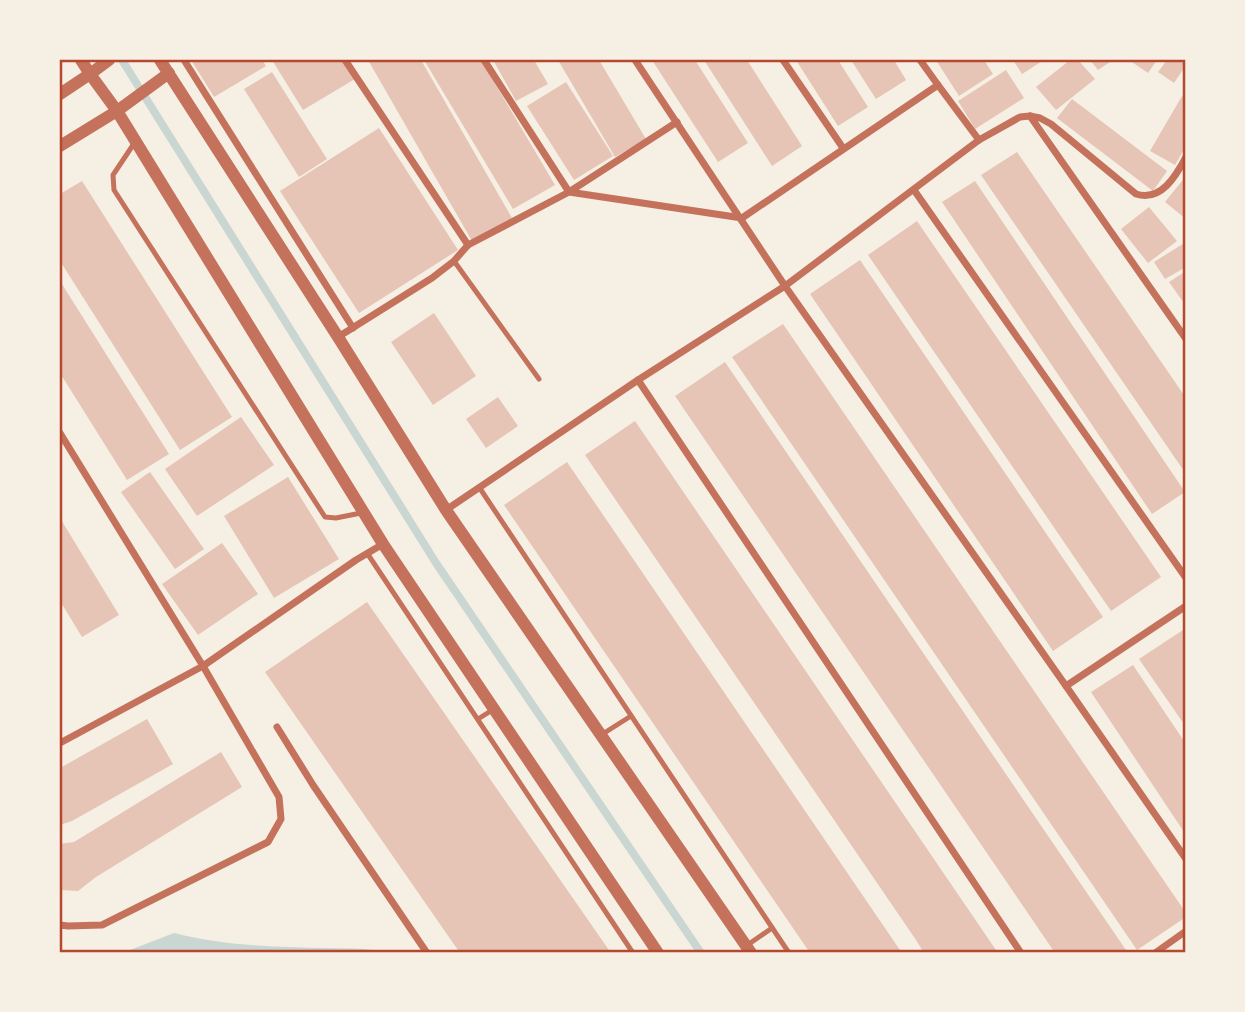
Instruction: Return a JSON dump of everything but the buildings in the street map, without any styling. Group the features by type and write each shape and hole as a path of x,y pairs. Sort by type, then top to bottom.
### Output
{"street":[{"path":"81,60 136,141 383,544 658,953"},
{"path":"160,60 165,76 338,337 446,510 748,949"},
{"path":"184,60 353,328"},
{"path":"345,60 468,245"},
{"path":"484,60 569,192 741,218 938,85"},
{"path":"635,60 785,286 1185,859"},
{"path":"783,60 844,148"},
{"path":"920,60 979,140"},
{"path":"60,94 106,61"},
{"path":"60,146 130,103 165,76"},
{"path":"1030,116 1185,339"},
{"path":"446,510 638,380 785,286 979,140 1020,117 1040,118 1051,124 1140,196 1155,194 1163,189 1179,170 1185,157"},
{"path":"338,337 432,278 454,261 468,245 569,192 677,122"},
{"path":"914,190 1185,578"},
{"path":"638,380 1021,953"},
{"path":"60,433 203,666 279,797 281,819 268,842 102,925 60,925"},
{"path":"60,743 203,666 383,544"},
{"path":"1066,686 1185,606"},
{"path":"277,727 427,953"},
{"path":"1155,953 1185,931"}],"lane":[{"path":"136,141 113,175 114,190 325,517 336,518 365,512"},
{"path":"454,261 539,379"},
{"path":"479,487 789,953"},
{"path":"367,553 633,953"},
{"path":"478,719 494,709"},
{"path":"601,735 631,716"},
{"path":"748,949 772,928"}],"shaded area":[{"path":"174,933 245,945 365,949 382,952 125,952"}],"waterway":[{"path":"122,60 436,563 701,953"}]}
